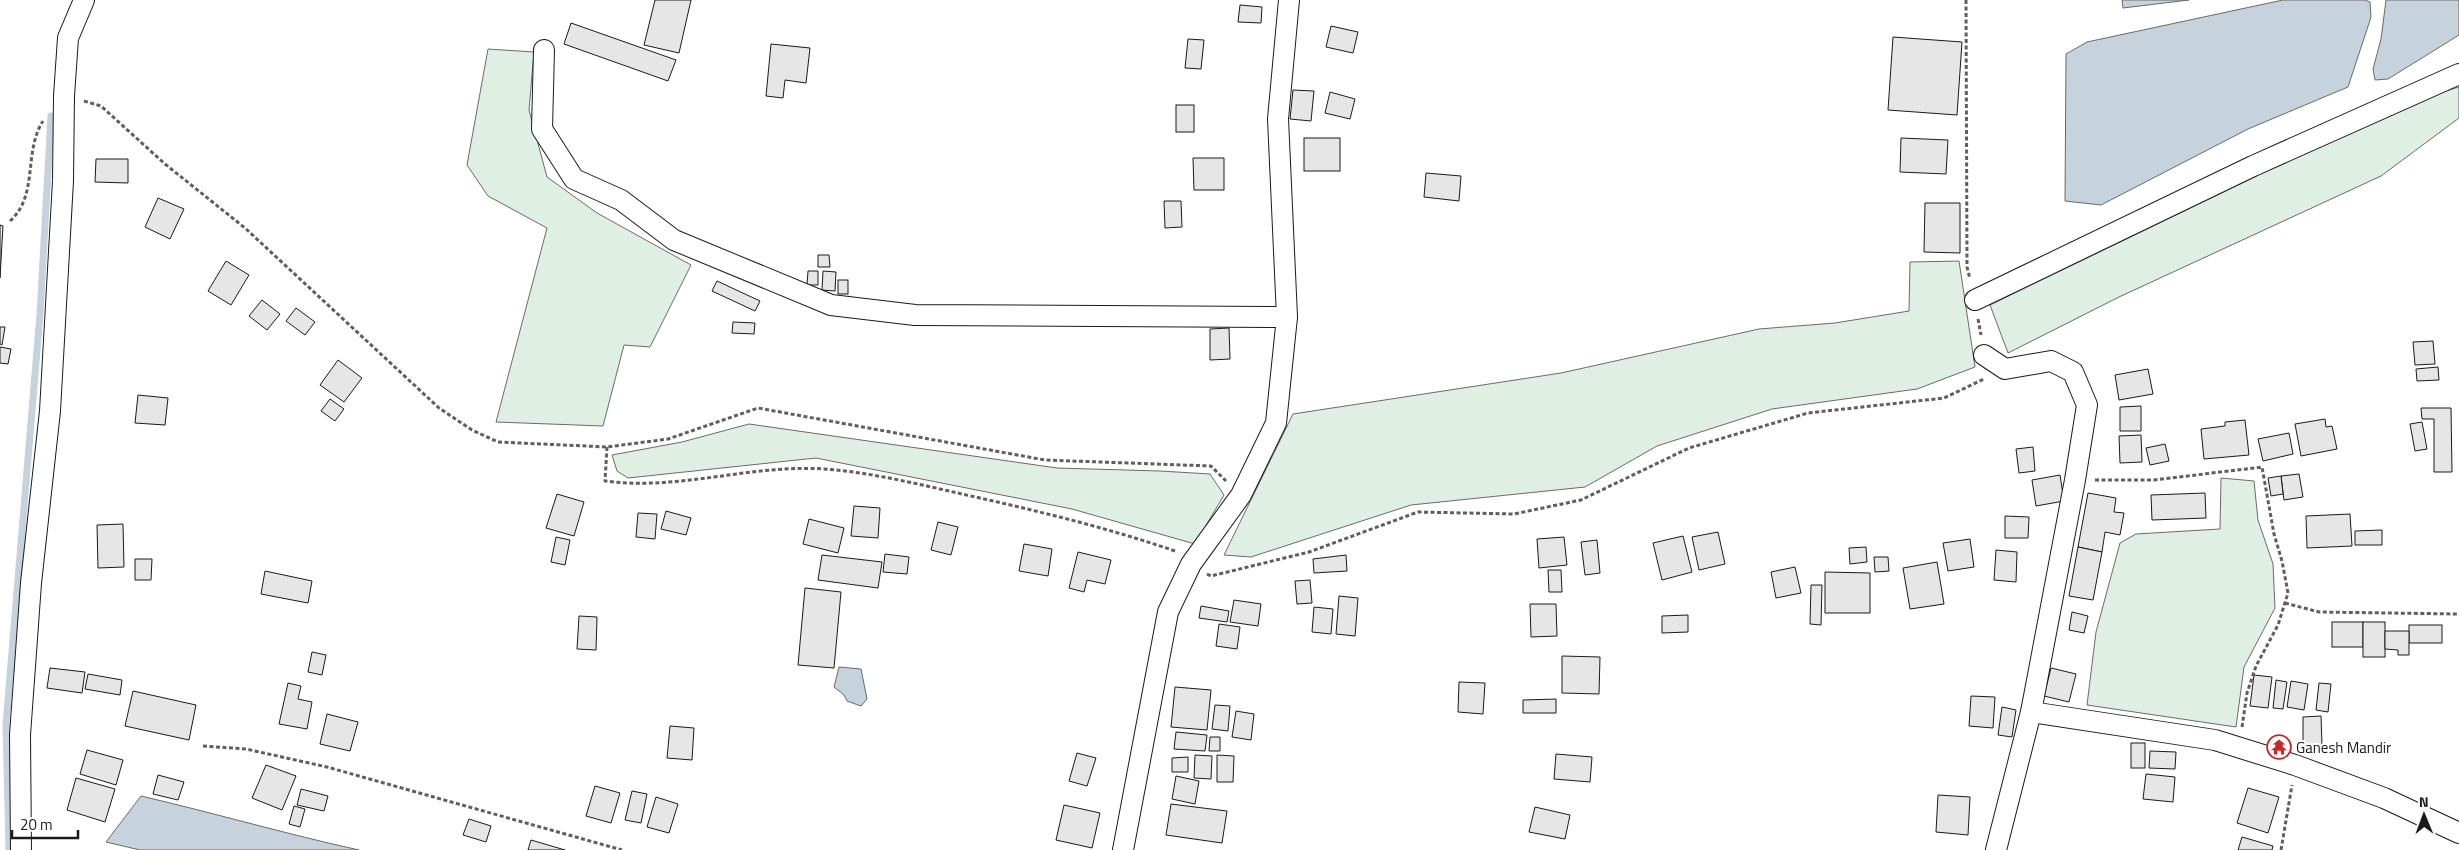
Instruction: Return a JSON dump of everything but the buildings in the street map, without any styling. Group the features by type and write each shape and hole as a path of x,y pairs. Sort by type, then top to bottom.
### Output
{"street":[{"path":"22,850 20,735 31,583 50,411 63,181 64,102 68,38 84,0"},
{"path":"1123,850 1168,612 1193,561 1241,495 1276,422 1287,318 1278,119 1289,0"},
{"path":"544,50 542,129 574,179 621,200 674,240 832,305 915,315 1287,318"},
{"path":"1975,300 2253,166 2459,74"},
{"path":"1984,355 2004,369 2051,361 2073,372 2086,405 2075,480 2031,712 1996,850"},
{"path":"2031,712 2215,740 2295,765 2384,798 2459,834"}],"path":[{"path":"607,447 606,481 634,485 759,470 825,469 914,483 1018,506 1130,535 1193,561 1211,576 1308,552 1418,512 1514,514 1581,500 1689,448 1808,413 1944,398 1984,379 1984,355 1975,300 1967,267 1966,0"},
{"path":"10,221 18,214 26,198 32,153 41,124 51,109 64,102 101,106 165,164 246,228 439,408 472,430 498,442 607,447 668,439 758,408 1045,460 1211,466 1241,495"},
{"path":"2075,480 2154,480 2262,467 2288,593 2278,625 2253,675 2247,693 2239,748"},
{"path":"2284,603 2319,612 2459,614"},
{"path":"203,746 246,749 327,767 622,850"},
{"path":"2281,850 2295,765"}],"green space":[{"path":"488,49 534,52 529,110 547,177 597,213 691,265 650,347 624,345 603,426 496,422 547,228 488,196 467,165"},
{"path":"2459,87 2459,118 2381,176 2119,297 2008,353 1990,305 2407,103"},
{"path":"1959,261 1975,367 1917,389 1772,409 1657,446 1585,487 1411,505 1251,557 1224,555 1293,414 1561,373 1759,329 1835,323 1909,311 1910,262"},
{"path":"749,424 1057,468 1210,474 1224,495 1195,544 1072,509 816,458 628,478 617,471 612,455 682,442"},
{"path":"2221,478 2254,481 2258,520 2273,564 2275,608 2244,667 2236,727 2087,705 2096,632 2120,543 2136,534 2220,529"}],"shaded area":[{"path":"2122,0 2189,0 2123,8"},
{"path":"2283,0 2365,0 2370,2 2371,17 2348,87 2248,129 2101,205 2065,201 2066,54 2087,42"},
{"path":"2386,0 2459,0 2459,35 2388,79 2375,80 2373,69 2381,39"},
{"path":"839,667 861,669 867,699 861,706 847,701 844,695 834,687"},
{"path":"141,796 359,850 140,850 106,842"}],"waterway":[{"path":"9,850 6,724 40,314 51,116"}],"place":[{"name":"Ganesh Mandir","path":"2279,747"}]}
